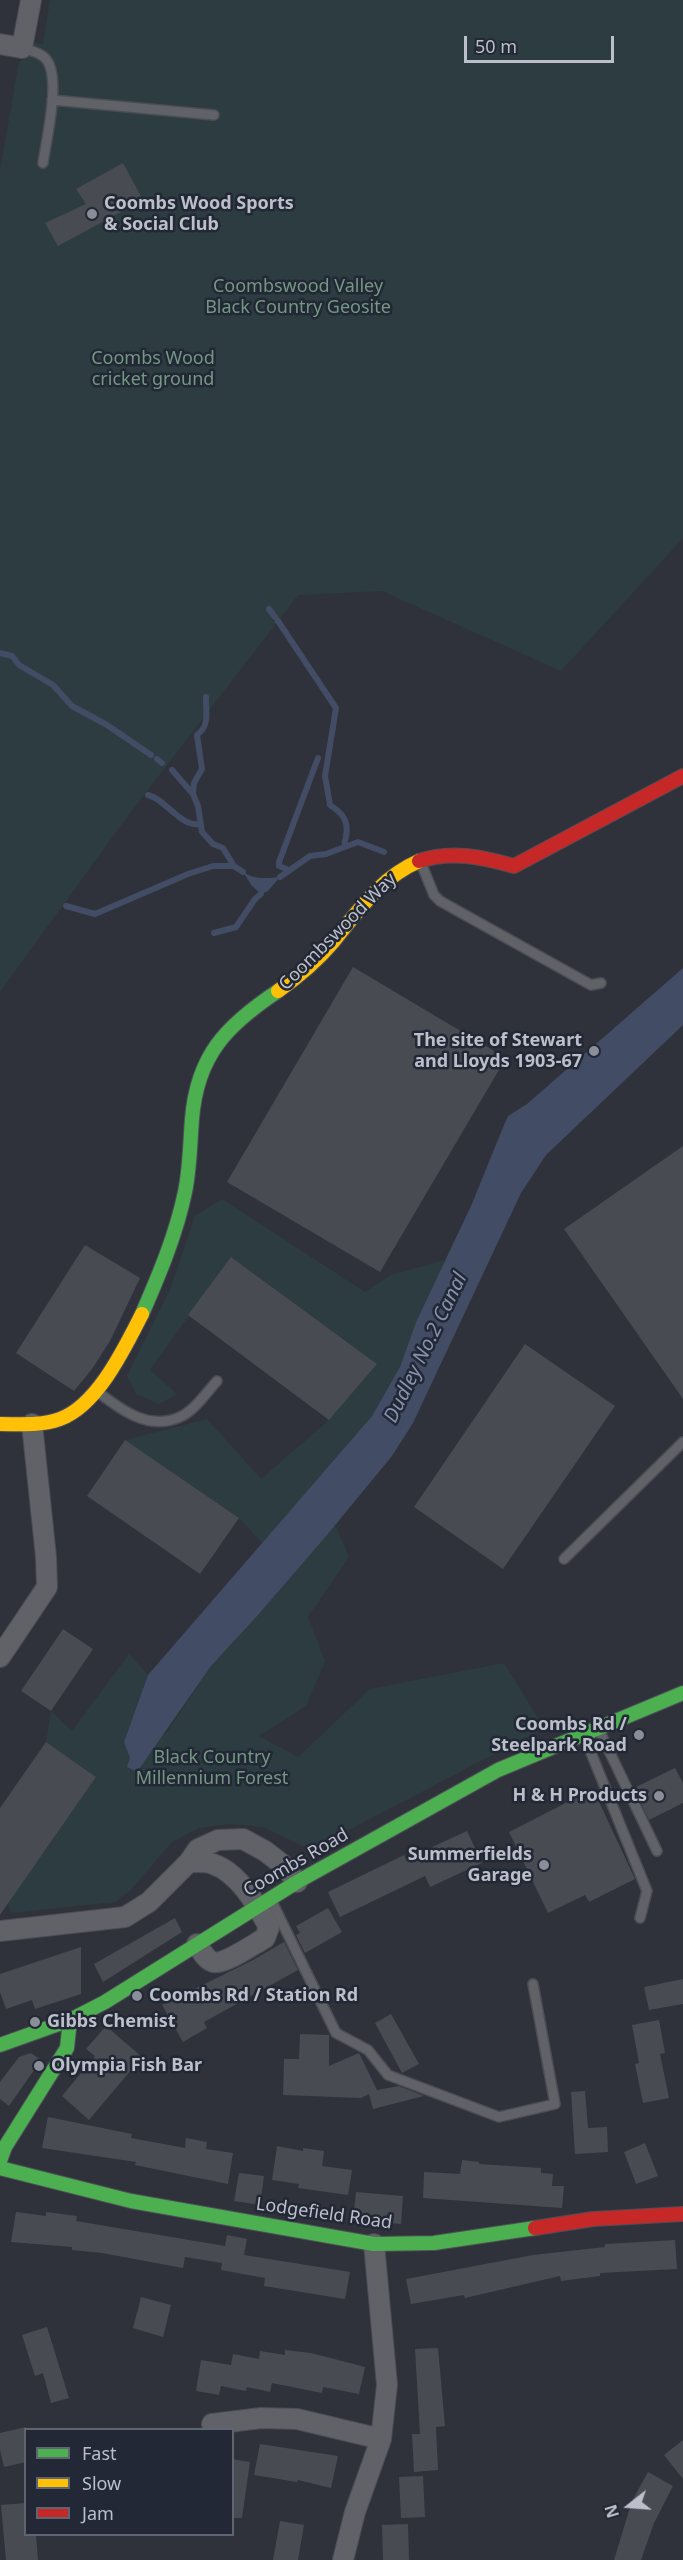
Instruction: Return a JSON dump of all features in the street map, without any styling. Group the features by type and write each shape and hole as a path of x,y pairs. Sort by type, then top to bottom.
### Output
{"street":[{"path":"0,44 22,48 31,0"},
{"name":"Coombswood Way","path":"0,1424 32,1424 53,1421 69,1415 96,1391 130,1337 159,1279 186,1192 194,1107 202,1072 216,1044 236,1022 286,986 331,944 364,901 392,874 420,860 446,854 480,856 514,866 683,776"},
{"path":"0,1657 47,1587 32,1424"},
{"name":"Coombs Road","path":"0,2045 70,2020 105,2002 297,1882 498,1770 682,1693"},
{"path":"0,1931 98,1922 125,1917 149,1902 189,1862 198,1849 218,1840 243,1839 265,1851 283,1865 297,1882"},
{"path":"189,1862 212,1863 231,1874 264,1903 269,1927 265,1938 221,1963 212,1962 197,1944"},
{"path":"0,2161 3,2142 67,2048 70,2020"},
{"name":"Lodgefield Road","path":"0,2168 131,2201 374,2244 434,2244 593,2218 683,2214"},
{"path":"343,2560 356,2512 381,2439 387,2385 374,2244"},
{"path":"212,2424 261,2418 297,2419 381,2439"}],"lane":[{"path":"22,48 44,57 53,72 52,100 43,163"},
{"path":"52,100 214,115"},
{"path":"420,860 434,895 440,901 591,985 601,982"},
{"path":"96,1391 123,1411 142,1419 162,1422 180,1417 195,1406 217,1381"},
{"path":"564,1559 683,1442"},
{"path":"598,1727 657,1851"},
{"path":"582,1733 647,1891 640,1918"},
{"path":"264,1903 336,2033 368,2050 388,2075 499,2117 555,2104 533,1984"}],"green space":[{"name":"Coombswood Valley Black Country Geosite","path":"50,0 683,0 683,538 561,671 382,591 298,595 127,817 0,992 0,170 19,62 24,59 28,42 43,44"},
{"path":"222,1199 365,1292 391,1275 445,1260 416,1322 400,1367 372,1416 262,1543 239,1518 125,1440 207,1419 261,1479 329,1420 377,1364 231,1257 150,1370 177,1394 159,1404 136,1394 127,1375 171,1287 195,1216"},
{"name":"Black Country Millennium Forest","path":"335,1525 349,1557 308,1617 325,1661 306,1706 259,1736 298,1757 370,1689 504,1663 544,1728 322,1844 307,1848 263,1827 229,1824 199,1828 172,1842 130,1891 115,1902 11,1913 8,1903 96,1777 46,1742 51,1711 72,1731 129,1654 148,1675 124,1742 130,1758 167,1732 211,1666"}],"water":[{"path":"243,872 257,877 280,877 268,891 261,894 252,886"},
{"name":"Dudley No.2 Canal","path":"683,968 683,1025 546,1155 521,1193 413,1423 392,1456 327,1535 211,1666 137,1772 127,1767 130,1758 124,1742 148,1675 372,1416 400,1367 416,1322 471,1206 508,1116 527,1104"}],"building":[{"name":"Coombs Wood Sports & Social Club","path":"123,163 143,200 58,246 45,223 86,204 76,189"},
{"path":"353,967 506,1058 380,1272 227,1182"},
{"path":"683,1146 683,1399 564,1229"},
{"path":"85,1245 140,1278 110,1341 74,1391 16,1353"},
{"path":"231,1257 377,1364 329,1420 188,1315"},
{"path":"525,1344 615,1406 503,1569 414,1507"},
{"path":"125,1440 239,1518 200,1574 87,1496"},
{"path":"63,1629 93,1649 51,1711 21,1691"},
{"path":"46,1742 96,1777 0,1915 0,1808"},
{"name":"H & H Products","path":"675,1768 683,1783 683,1803 649,1820 634,1788"},
{"path":"593,1789 635,1879 589,1902 585,1895 548,1913 509,1832"},
{"path":"467,1831 482,1863 430,1887 425,1876 340,1917 328,1892 404,1855 406,1859"},
{"path":"328,1908 342,1932 305,1953 296,1935 300,1933 296,1926"},
{"path":"175,1918 182,1932 103,1982 94,1964"},
{"path":"284,1942 298,1970 204,2022 207,2028 183,2042 162,2005"},
{"path":"81,1947 81,1994 35,2009 32,2000 6,2009 0,1992 0,1974"},
{"path":"683,1979 683,2004 649,2010 644,1987"},
{"path":"391,2014 419,2064 402,2073 375,2023"},
{"path":"659,2020 665,2053 660,2054 669,2098 643,2103 635,2064 639,2063 632,2025"},
{"path":"106,2026 142,2057 89,2120 62,2096 95,2056 86,2049"},
{"path":"300,2034 329,2035 329,2066 359,2053 377,2090 399,2086 424,2096 373,2109 369,2094 361,2098 283,2095 284,2059 299,2059"},
{"path":"31,2053 41,2060 9,2106 0,2099 0,2082 19,2057"},
{"path":"585,2091 588,2128 607,2127 608,2152 575,2154 571,2092"},
{"path":"48,2117 132,2134 131,2138 185,2148 186,2138 207,2142 206,2149 233,2153 228,2184 135,2165 136,2162 42,2148"},
{"path":"645,2143 658,2176 636,2184 624,2152"},
{"path":"277,2146 303,2151 303,2148 324,2151 322,2166 352,2170 348,2195 298,2188 299,2184 272,2180"},
{"path":"462,2160 479,2162 479,2164 541,2168 541,2173 553,2174 552,2186 564,2186 562,2208 423,2198 424,2172 460,2174"},
{"path":"239,2173 264,2176 260,2205 234,2201"},
{"path":"356,2192 403,2196 401,2224 353,2220"},
{"path":"16,2212 46,2216 46,2212 77,2216 76,2221 225,2246 227,2235 247,2239 244,2255 350,2272 345,2299 264,2286 265,2278 221,2270 222,2263 185,2257 183,2268 102,2253 72,2250 72,2247 11,2242"},
{"path":"675,2240 677,2269 600,2273 600,2276 561,2281 560,2276 465,2298 464,2295 411,2304 406,2279 533,2255 605,2247 605,2244"},
{"path":"141,2297 171,2305 163,2337 133,2328"},
{"path":"47,2327 69,2398 51,2403 43,2373 35,2376 22,2335"},
{"path":"438,2348 445,2426 436,2427 438,2470 414,2472 412,2434 420,2434 415,2349"},
{"path":"285,2350 311,2353 365,2367 359,2394 323,2387 322,2393 272,2383 270,2392 247,2387 246,2391 221,2386 219,2395 196,2391 201,2360 231,2365 233,2354 259,2359 260,2351 285,2355"},
{"path":"26,2427 24,2428 24,2462 4,2467 0,2450 0,2433"},
{"path":"683,2440 683,2479 664,2455"},
{"path":"260,2444 338,2456 331,2488 298,2480 297,2482 254,2475"},
{"path":"234,2459 250,2462 242,2518 234,2518"},
{"path":"648,2472 673,2486 654,2523 641,2560 614,2560 632,2501"},
{"path":"423,2476 425,2517 401,2518 399,2477"},
{"path":"24,2503 24,2536 36,2536 38,2560 6,2560 1,2505"},
{"path":"280,2521 304,2525 298,2560 273,2560"},
{"path":"408,2524 409,2560 383,2560 382,2525"}],"waterway":[{"path":"269,609 275,617"},
{"path":"278,621 336,708 325,776 330,805 341,814 345,821 346,846"},
{"path":"0,653 12,656 19,665 53,685 72,706 107,725 151,755"},
{"path":"193,794 194,783 202,769 197,735 206,722 206,697"},
{"path":"289,870 279,866 279,862 318,758"},
{"path":"157,759 162,763"},
{"path":"172,770 193,794 198,806 202,832 213,844 223,848 234,866 243,872"},
{"path":"148,795 186,821 200,824"},
{"path":"280,877 310,856 326,854 358,842 384,852"},
{"path":"66,906 95,914 188,874 213,866 234,866"},
{"path":"214,933 236,927 261,894"}],"traffic: fast":[{"path":"142,1314 167,1254 185,1192 192,1119 200,1077 208,1059 230,1030 244,1016 278,991"},
{"path":"0,2045 70,2020 105,2002 297,1882 498,1770 683,1693"},
{"path":"0,2161 5,2147 67,2048 70,2020"},
{"path":"0,2168 131,2201 374,2244 434,2243 535,2228"}],"traffic: slow":[{"path":"278,991 320,956 371,896 393,876 419,861"},
{"path":"0,1424 45,1423 74,1412 109,1374 142,1314"}],"traffic: jam":[{"path":"419,861 455,855 514,866 683,776"},
{"path":"535,2228 593,2219 683,2214"}],"place":[{"name":"Coombs Wood Sports & Social Club","path":"92,214"},
{"name":"The site of Stewart and Lloyds 1903-67","path":"594,1051"},
{"name":"Coombs Rd / Steelpark Road","path":"639,1735"},
{"name":"H & H Products","path":"659,1796"},
{"name":"Summerfields Garage","path":"544,1865"},
{"name":"Coombs Rd / Station Rd","path":"137,1996"},
{"name":"Gibbs Chemist","path":"35,2022"},
{"name":"Olympia Fish Bar","path":"39,2066"}],"park label":[{"name":"Coombs Wood cricket ground","path":"153,370"}]}
